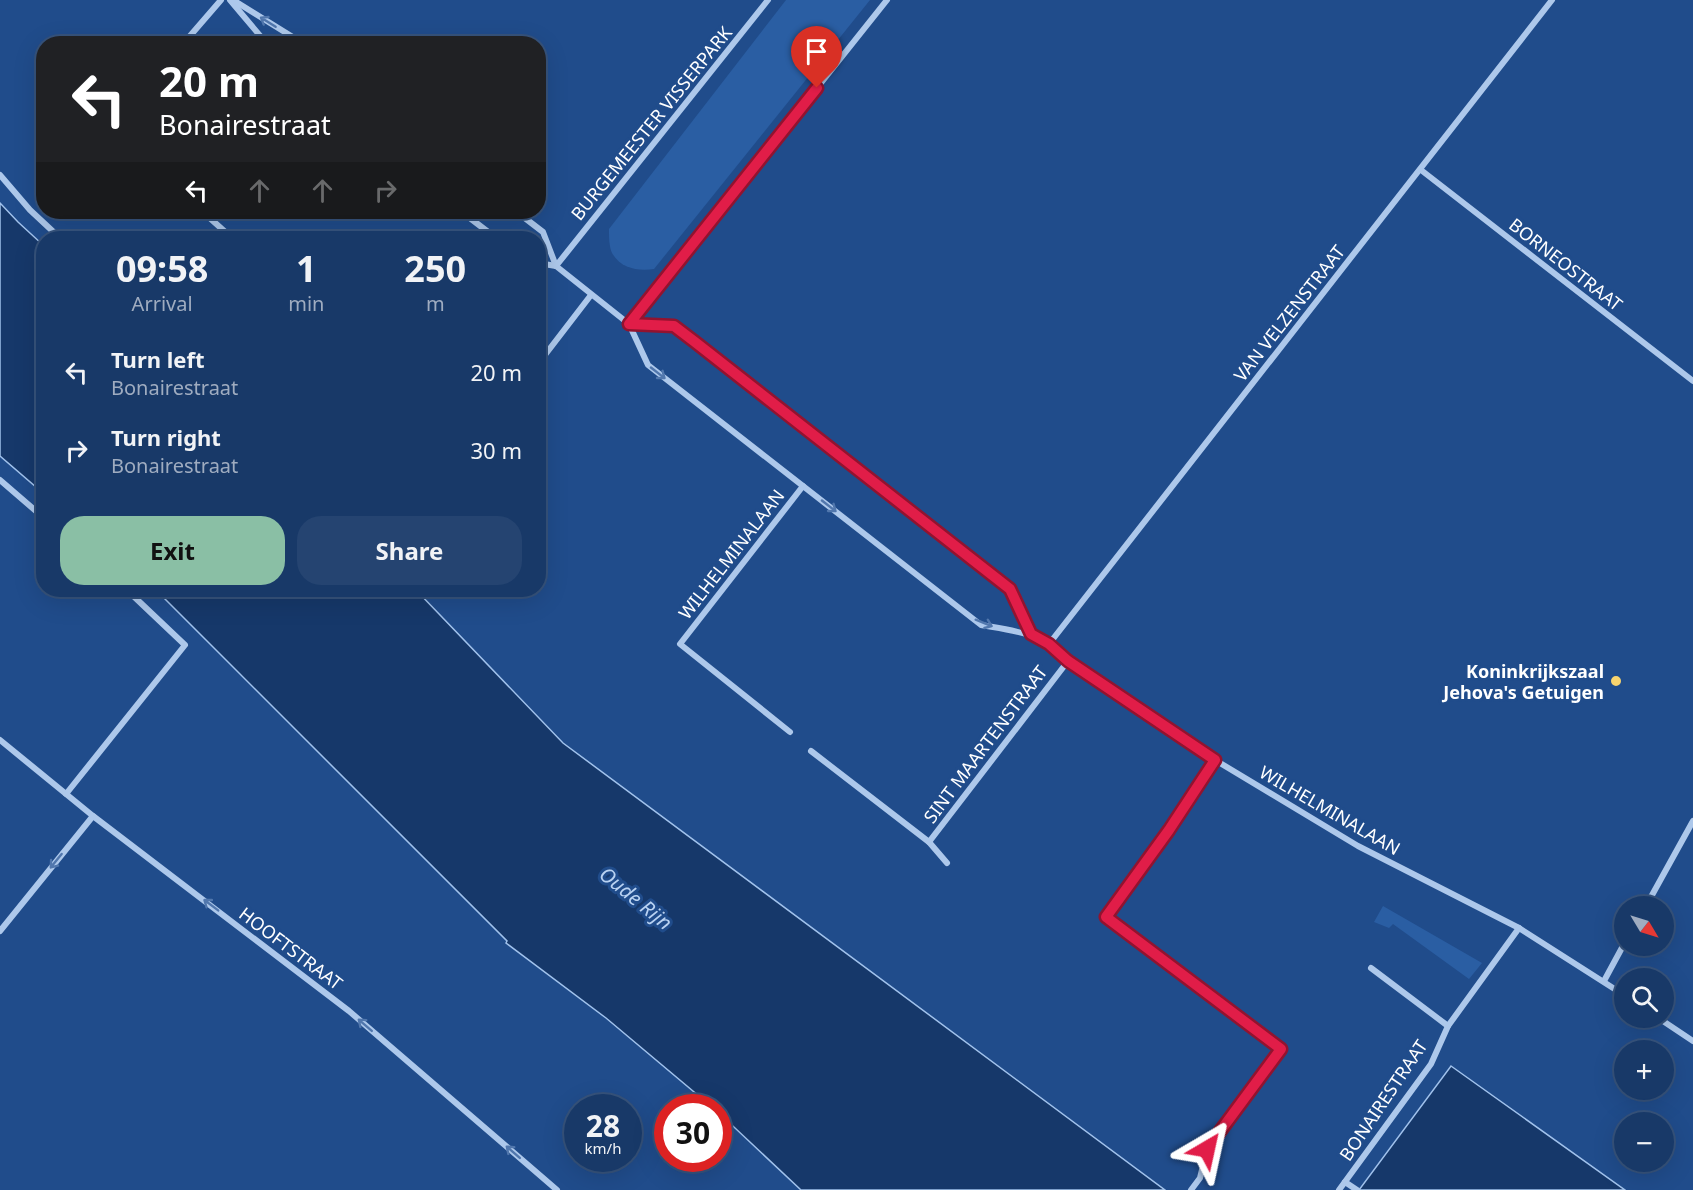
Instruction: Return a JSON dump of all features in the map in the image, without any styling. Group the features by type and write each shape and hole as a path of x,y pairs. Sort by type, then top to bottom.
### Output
{"street":[{"path":"190,36 221,0"},
{"path":"231,0 260,36"},
{"path":"231,0 290,36"},
{"name":"BURGEMEESTER VISSERPARK","path":"556,266 768,0"},
{"path":"629,324 887,0"},
{"name":"VAN VELZENSTRAAT","path":"1049,644 1552,0"},
{"name":"BORNEOSTRAAT","path":"1421,170 1693,381"},
{"path":"0,175 36,216"},
{"path":"40,219 52,231"},
{"path":"211,219 224,231"},
{"path":"471,219 487,231"},
{"name":"WILHELMINALAAN","path":"526,219 542,231"},
{"name":"WILHELMINALAAN","path":"546,240 556,266 629,324 648,365 981,625 1031,634 1049,644 1068,661 1215,760 1358,846 1519,928 1614,988"},
{"path":"546,264 556,266"},
{"path":"546,354 591,295"},
{"path":"629,324 674,326 695,342 1010,589 1031,634"},
{"path":"0,480 36,511"},
{"name":"WILHELMINALAAN","path":"790,732 680,644 803,486"},
{"path":"66,794 184,645 134,597"},
{"name":"SINT MAARTENSTRAAT","path":"811,751 929,842 1068,661"},
{"name":"HOOFTSTRAAT","path":"0,740 93,816 348,1011 557,1190"},
{"path":"1191,1190 1200,1178 1207,1149 1281,1049 1106,917 1169,830 1215,760"},
{"path":"0,931 93,816"},
{"path":"1652,896 1693,822"},
{"path":"929,842 947,863"},
{"name":"BONAIRESTRAAT","path":"1339,1190 1431,1064 1449,1026 1519,928"},
{"path":"1604,981 1618,956"},
{"path":"1371,968 1449,1026"},
{"path":"1674,1028 1693,1041"},
{"path":"1345,1182 1357,1190"}],"shaded area":[{"path":"786,0 870,0 654,269 630,268 620,263 612,253 609,229"},
{"path":"1383,906 1482,963 1469,979 1393,924 1389,928 1374,922"}],"water":[{"path":"0,203 36,239 36,487 0,456"},
{"name":"Oude Rijn","path":"163,597 423,597 563,743 1165,1190 801,1190 732,1125 732,1094 697,1094 606,1018 506,943 507,941"},
{"path":"1451,1066 1625,1190 1359,1190"}],"place":[{"name":"Koninkrijkszaal Jehova's Getuigen","path":"1616,681"}],"route":[{"path":"817,88 629,324 674,326 1010,589 1031,634 1049,644 1068,661 1215,760 1169,830 1106,917 1281,1049 1207,1149"}]}
